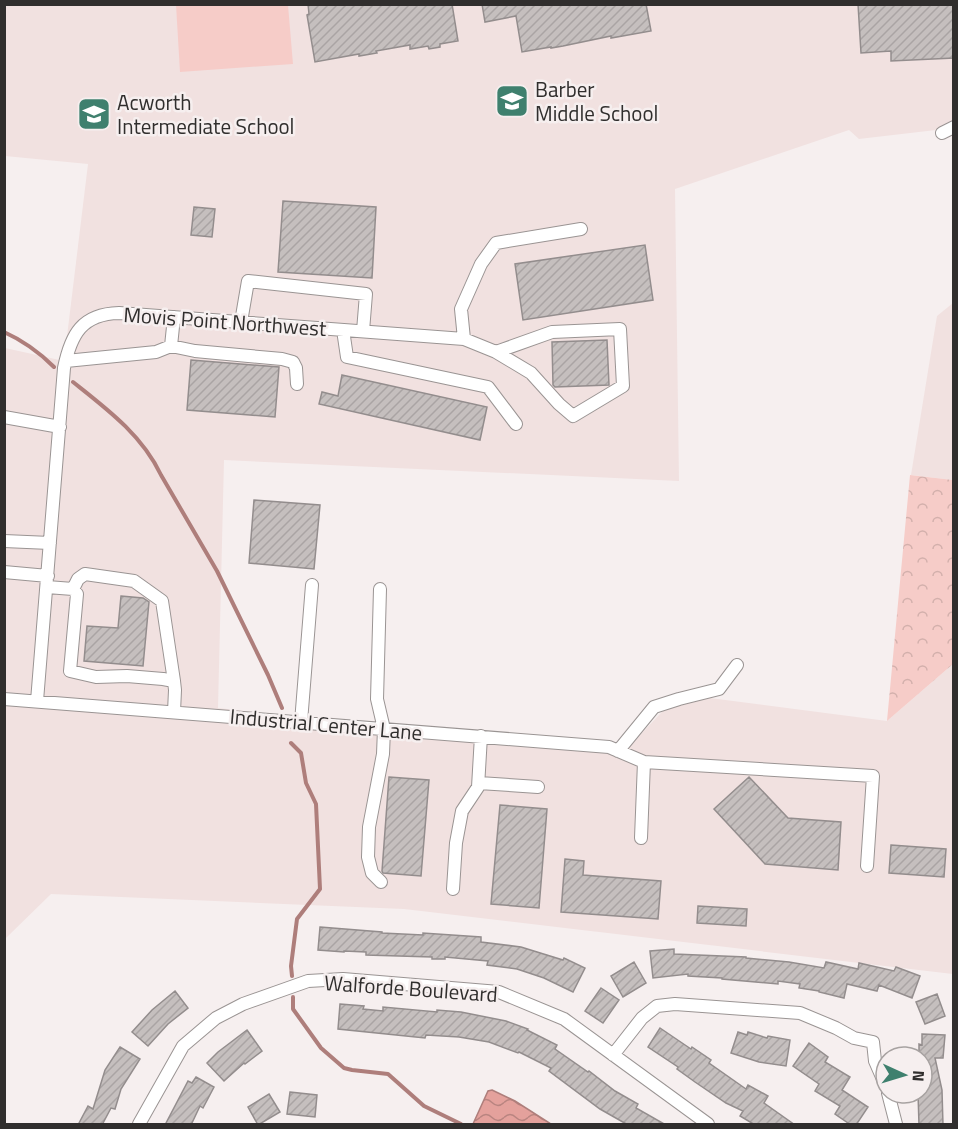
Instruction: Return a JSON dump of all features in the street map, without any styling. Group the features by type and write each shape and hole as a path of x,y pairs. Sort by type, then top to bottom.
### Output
{"street":[{"path":"942,133 954,127"},
{"path":"464,339 462,309 482,264 496,243 581,229"},
{"path":"241,322 248,282 366,294 363,331"},
{"name":"Movis Point Northwest","path":"38,701 66,361 72,341 79,330 96,316 119,313 464,339 496,352 531,373 573,416 623,386 620,328 552,332 496,352"},
{"path":"171,346 174,317"},
{"path":"343,330 347,357 488,387 516,424"},
{"path":"66,361 156,352 171,346 195,351 282,359 292,362 296,368 297,384"},
{"path":"4,417 60,428"},
{"path":"4,541 50,543"},
{"path":"4,572 47,581 72,589 78,594 70,671 96,677 127,676 174,681"},
{"path":"72,589 78,579 85,574 134,581 162,601 175,690 174,712"},
{"path":"301,722 312,585"},
{"path":"381,589 377,699 384,729 383,754 369,827 368,857 372,873 381,882"},
{"path":"618,751 654,707 720,689 737,665"},
{"name":"Industrial Center Lane","path":"4,699 609,747 644,762 873,776 867,866"},
{"path":"453,889 456,843 462,811 478,787 481,736"},
{"path":"641,838 644,762"},
{"path":"478,783 538,787"},
{"name":"Walforde Boulevard","path":"139,1125 183,1046 216,1018 243,1004 308,981 343,979 499,992 564,1019 708,1125"},
{"path":"612,1055 642,1018 657,1006 675,1004 800,1014 836,1028 854,1038 873,1041 874,1051"},
{"path":"891,1105 896,1125"}],"shaded area":[{"path":"5,5 953,5 953,128 859,139 849,130 675,189 679,481 224,460 218,708 622,754 679,694 887,721 953,664 953,974 404,909 51,894 5,939 5,348 64,361 88,164 5,156"},
{"path":"953,303 953,480 911,475 937,316"}],"green space":[{"path":"176,5 288,5 293,64 180,72"},
{"path":"910,475 953,480 953,664 887,721"}],"water":[{"path":"492,1090 515,1101 551,1124 473,1124 488,1091"}],"building":[{"path":"308,4 452,4 458,41 440,44 440,47 429,49 428,46 410,49 410,45 376,51 377,53 315,62 307,15 309,14"},
{"path":"482,4 646,4 651,31 522,52 516,16 485,22"},
{"path":"858,4 954,4 954,58 891,61 891,51 861,53"},
{"path":"283,201 376,207 372,278 278,272"},
{"path":"194,207 215,209 212,237 191,235"},
{"path":"645,245 653,300 523,320 515,264"},
{"path":"607,340 609,385 555,387 553,385 552,342"},
{"path":"191,360 279,367 275,417 187,410"},
{"path":"342,375 487,407 480,440 319,404 322,392 338,396"},
{"path":"254,500 320,505 314,569 249,563"},
{"path":"121,596 143,598 149,602 143,666 84,661 87,626 118,628"},
{"path":"389,777 429,780 421,876 383,873 382,871"},
{"path":"749,777 788,818 841,822 838,870 765,864 714,809"},
{"path":"500,805 547,809 539,908 491,904"},
{"path":"891,845 946,849 944,877 889,873"},
{"path":"565,859 584,861 583,875 661,881 658,919 561,912"},
{"path":"698,906 747,909 746,926 697,923"},
{"path":"320,927 382,933 481,937 481,942 521,947 563,960 564,958 585,968 573,992 544,978 517,969 487,965 488,961 445,957 445,959 432,959 432,957 366,955 366,952 318,950"},
{"path":"674,949 674,954 746,957 824,968 826,962 858,969 859,963 894,971 896,967 920,976 912,998 879,985 877,991 847,984 844,998 799,988 800,984 778,981 778,984 688,976 688,974 653,978 650,951"},
{"path":"634,962 646,983 623,997 611,976"},
{"path":"601,988 619,1000 603,1023 585,1011"},
{"path":"175,991 188,1008 168,1024 148,1046 132,1032 152,1010"},
{"path":"937,994 945,1016 925,1024 916,1002"},
{"path":"340,1004 364,1006 363,1009 383,1011 383,1007 461,1012 506,1021 528,1029 557,1045 555,1049 615,1091 638,1104 636,1108 666,1125 628,1125 600,1109 549,1071 551,1068 519,1052 489,1042 459,1037 426,1035 425,1038 338,1029"},
{"path":"660,1028 711,1060 709,1063 746,1089 748,1085 768,1096 764,1103 795,1125 755,1125 740,1116 743,1111 726,1103 648,1047"},
{"path":"247,1030 262,1051 224,1081 207,1063"},
{"path":"738,1032 790,1040 786,1066 759,1062 731,1053"},
{"path":"922,1034 945,1035 943,1058 935,1058 942,1090 943,1125 919,1125 918,1105 934,1105 934,1045 922,1045"},
{"path":"809,1043 828,1057 825,1062 850,1077 842,1090 868,1107 856,1125 851,1125 835,1114 840,1106 815,1091 819,1084 793,1066"},
{"path":"120,1047 140,1059 121,1089 115,1109 111,1108 102,1125 78,1125 88,1106 93,1109 105,1070"},
{"path":"196,1077 214,1087 203,1108 200,1106 191,1125 165,1125 188,1081 192,1083"},
{"path":"290,1092 317,1095 315,1117 287,1114"},
{"path":"269,1094 280,1112 258,1125 248,1107"}],"waterway":[{"path":"4,332 31,347 54,367"},
{"path":"73,382 123,424 144,447 153,461 217,571 282,708"},
{"path":"291,743 301,753 306,783 316,804 320,889 297,919 291,966 292,976"},
{"path":"293,997 293,1009 321,1048 344,1068 388,1074 424,1106 461,1124"}],"place":[{"name":"Barber Middle School","path":"512,101"},
{"name":"Acworth Intermediate School","path":"94,114"}]}
